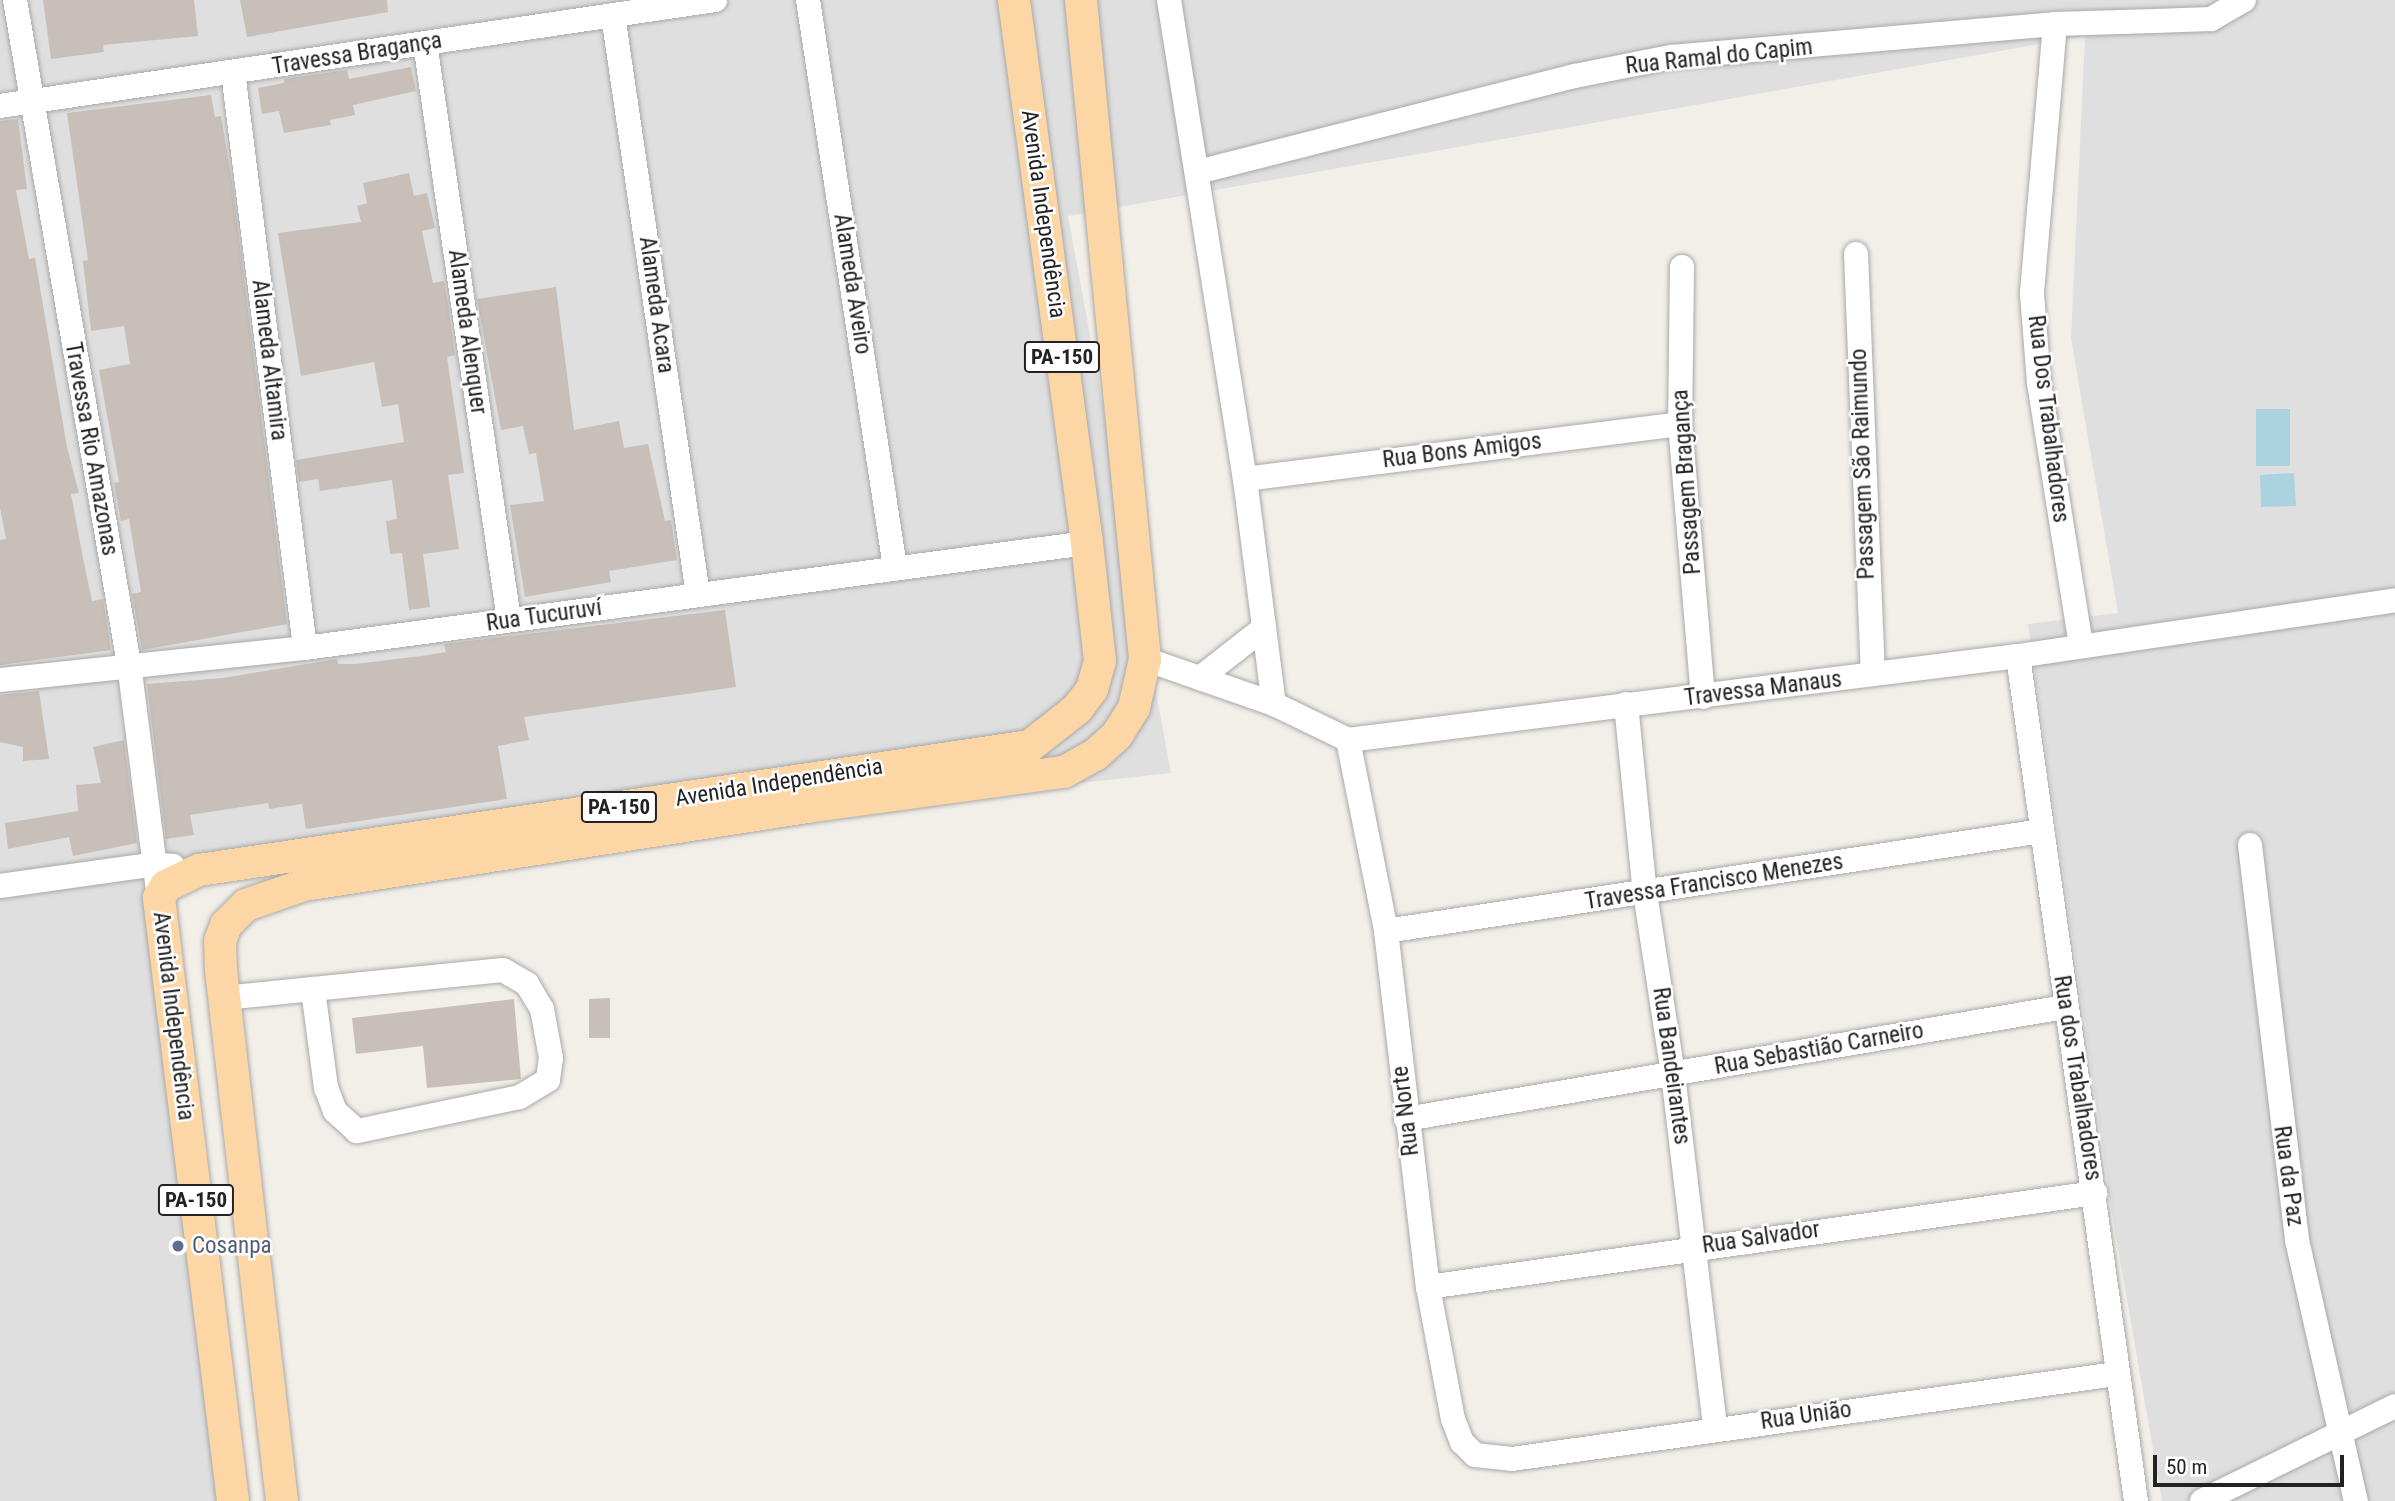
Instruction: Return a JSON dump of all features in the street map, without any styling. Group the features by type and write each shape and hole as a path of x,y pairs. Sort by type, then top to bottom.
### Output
{"main road":[{"name":"Avenida Independência","path":"233,1501 159,898 166,886 200,870 1030,746 1077,709 1091,689 1100,661 1087,543 1014,0"},
{"name":"Avenida Independência","path":"282,1501 224,998 220,941 226,925 246,905 304,885 807,807 1064,772 1095,755 1117,735 1134,708 1145,659 1081,0"}],"street":[{"name":"Travessa Rio Amazonas","path":"15,0 30,103 129,664 158,864 159,898"},
{"name":"Travessa Bragança","path":"0,106 715,0"},
{"name":"Alameda Aveiro","path":"808,0 895,567"},
{"path":"1169,0 1245,479 1274,704"},
{"name":"Rua Ramal do Capim","path":"1198,172 1575,76 1671,57 2055,24 2211,19 2244,0"},
{"name":"Alameda Acara","path":"613,15 698,594"},
{"name":"Rua Dos Trabalhadores","path":"2055,24 2032,293 2039,383 2081,646"},
{"name":"Alameda Alenquer","path":"425,43 509,620"},
{"name":"Alameda Altamira","path":"233,72 305,648"},
{"name":"Passagem São Raimundo","path":"1856,254 1873,674"},
{"name":"Passagem Bragança","path":"1682,267 1680,424 1703,697"},
{"name":"Rua Bons Amigos","path":"1245,479 1680,424"},
{"name":"Rua Tucuruví","path":"0,680 129,664 305,648 1087,543"},
{"name":"Travessa Manaus","path":"1348,740 2018,656 2395,600"},
{"path":"1199,678 1264,628"},
{"name":"Rua dos Trabalhadores","path":"2018,656 2065,1007 2095,1193 2116,1374 2136,1501"},
{"path":"1145,659 1274,704 1348,740"},
{"name":"Rua Bandeirantes","path":"1626,704 1645,893 1673,1074 1715,1428"},
{"name":"Rua Norte","path":"1348,740 1386,931 1406,1119 1428,1287 1453,1419 1462,1442 1475,1455 1496,1460"},
{"name":"Travessa Francisco Menezes","path":"1386,931 2042,831"},
{"name":"Rua da Paz","path":"2250,845 2297,1240 2356,1501"},
{"path":"0,886 158,864 200,870"},
{"path":"224,998 313,989 503,970 527,984 542,1009 551,1058 548,1080 520,1097 357,1131 335,1111 326,1088 313,989"},
{"name":"Rua Sebastião Carneiro","path":"1406,1119 2065,1007"},
{"name":"Rua Salvador","path":"1428,1287 1695,1247 2095,1193"},
{"name":"Rua União","path":"1496,1460 2116,1374"},
{"path":"2202,1501 2395,1406"}],"shaded area":[{"path":"0,0 2395,0 2395,1501 2162,1501 2111,1208 2028,624 2118,613 2071,338 2085,36 1068,216 1171,773 159,884 245,1501 0,1501"}],"water":[{"path":"2256,409 2290,409 2290,466 2256,466"},
{"path":"2294,473 2296,506 2261,507 2260,475"}],"building":[{"path":"43,0 194,0 198,36 103,45 104,52 51,59"},
{"path":"240,0 387,0 388,12 247,37"},
{"path":"411,67 416,91 353,105 355,115 330,120 331,125 284,133 279,111 262,114 258,88 284,83 284,79 347,70 349,79"},
{"path":"211,95 215,117 221,116 232,181 287,624 142,650 132,594 141,592 129,519 121,521 114,483 119,482 99,370 130,364 124,326 91,331 83,261 88,260 67,113"},
{"path":"18,119 27,189 16,190 29,259 35,258 67,447 79,493 71,494 83,558 92,601 103,599 111,650 0,665 0,540 6,539 0,508 0,121"},
{"path":"409,173 414,196 427,193 435,228 422,231 433,283 444,281 448,304 455,355 447,357 464,473 448,475 459,549 423,554 430,607 409,610 402,553 390,554 386,521 397,519 392,480 320,491 318,479 299,482 296,460 404,442 398,404 382,407 374,362 301,376 278,233 361,222 357,206 367,203 363,183"},
{"path":"556,287 574,430 619,421 624,448 648,444 665,521 671,520 677,560 609,571 611,582 525,597 510,505 544,501 536,453 529,454 523,426 501,430 477,299"},
{"path":"725,610 736,687 524,717 529,740 498,746 507,799 306,829 302,804 269,809 268,803 190,815 194,835 166,839 147,684 223,678 337,659 338,664 355,664 421,656 446,652 444,644"},
{"path":"39,691 49,759 23,761 23,747 0,742 0,695"},
{"path":"124,740 137,843 73,856 69,837 8,849 5,823 78,811 76,785 101,783 93,747"},
{"path":"610,998 610,1038 589,1038 589,999"},
{"path":"514,999 521,1079 427,1088 423,1046 356,1054 352,1018"}],"place":[{"name":"Cosanpa","path":"178,1246"}]}
